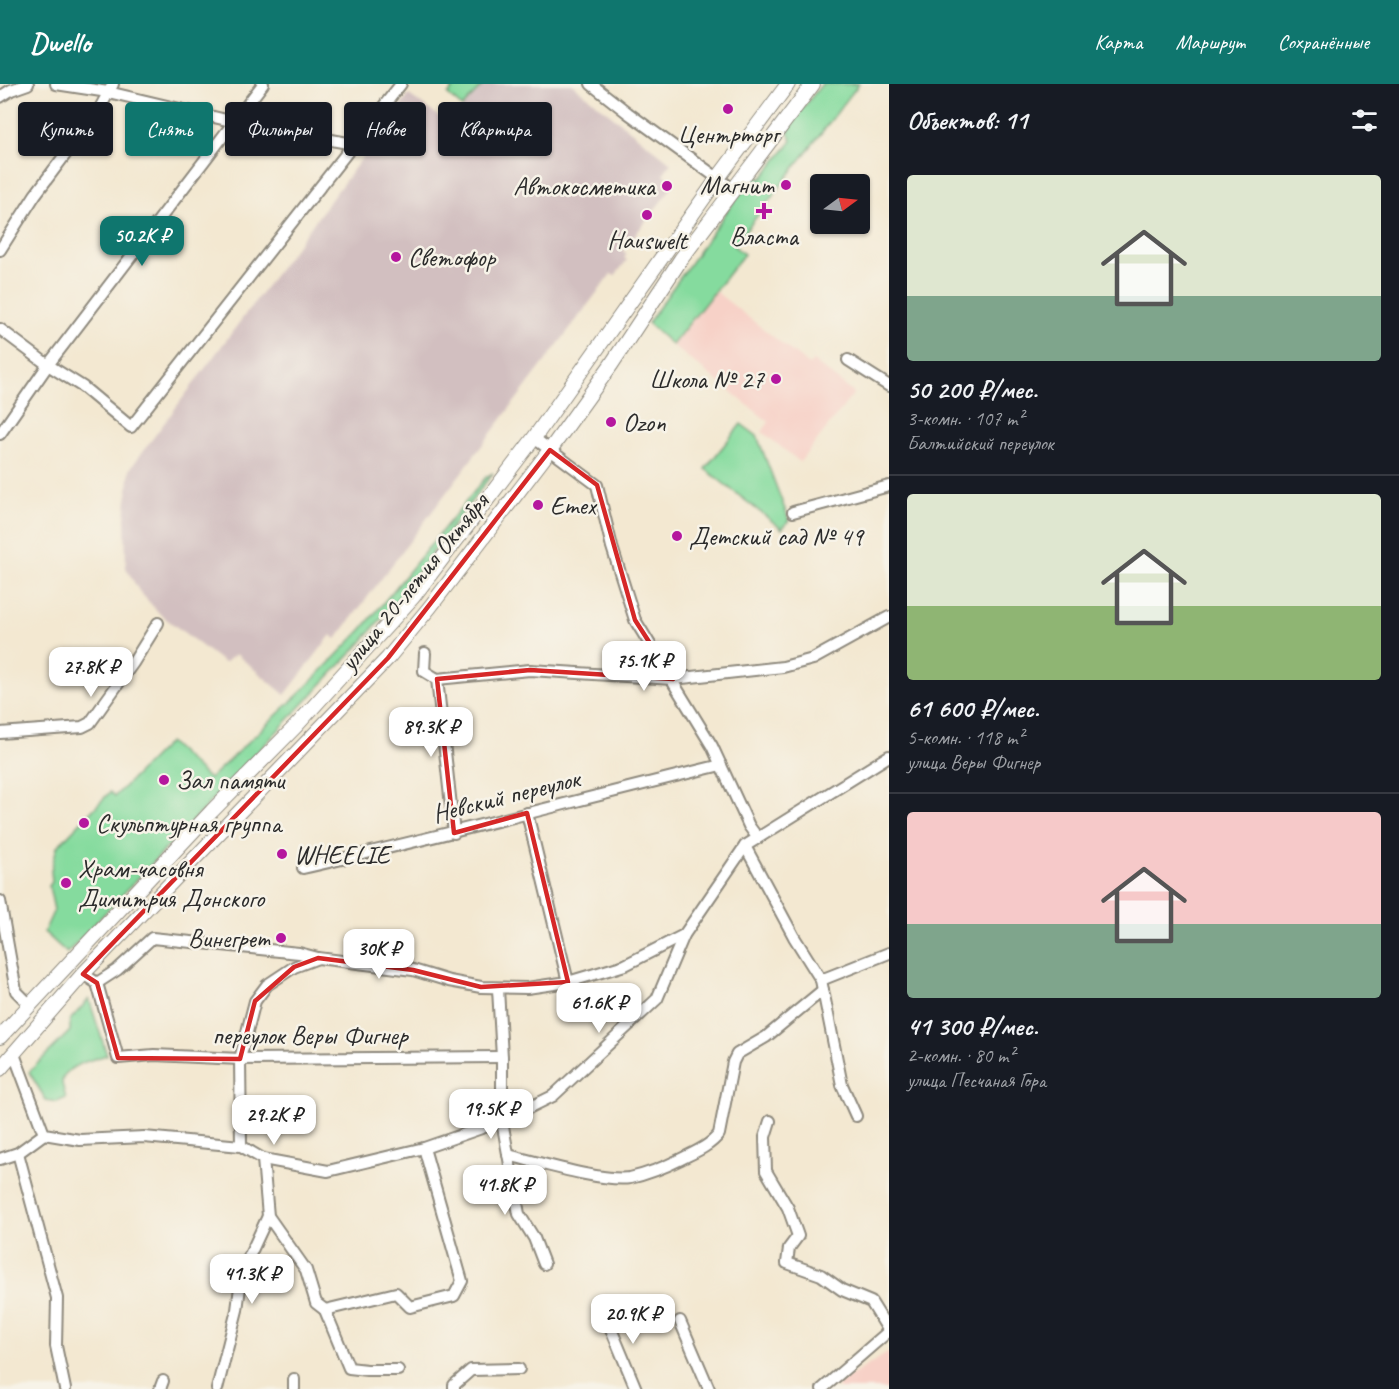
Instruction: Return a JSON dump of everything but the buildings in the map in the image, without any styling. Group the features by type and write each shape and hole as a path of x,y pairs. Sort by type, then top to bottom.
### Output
{"main road":[{"name":"улица 20-летия Октября","path":"0,1037 373,643 413,597 534,438 718,178 788,84"},
{"name":"улица 20-летия Октября","path":"0,1069 83,974 388,658 550,450 611,365 681,259 813,84"}],"street":[{"path":"0,96 28,84"},
{"path":"57,84 111,88 225,119"},
{"path":"250,102 263,84"},
{"path":"387,102 401,84"},
{"path":"591,84 734,190"},
{"path":"0,250 35,195 100,108 111,88"},
{"path":"0,434 48,365 225,135"},
{"path":"0,329 48,365 83,387 131,427 344,155"},
{"path":"848,360 889,386"},
{"path":"534,438 597,485 612,547 634,621 673,679 712,746 749,826 757,837"},
{"path":"793,512 889,486"},
{"path":"425,652 424,671 437,679 530,670 673,679 783,667 813,659 889,616"},
{"path":"0,733 82,727 90,723 133,663 158,623"},
{"path":"437,679 454,833"},
{"path":"0,1159 18,1153 44,1134 80,1140 144,1137 241,1146 262,1159 328,1172 424,1148 502,1121 553,1096 657,999 684,935 745,846 889,756"},
{"name":"Невский переулок","path":"303,868 454,833 721,765"},
{"path":"527,813 568,982"},
{"path":"745,846 822,985 842,1085 856,1116"},
{"path":"0,901 3,934 16,991 29,1004"},
{"path":"83,974 97,983 117,970 152,938 299,952 318,958 413,970 449,981 498,988 527,988 568,982 625,965 684,935"},
{"path":"508,1155 601,1176 628,1178 659,1170 698,1151 715,1140 719,1134 733,1062 737,1054 766,1037 822,985 889,953"},
{"path":"241,1146 240,1059 255,1001 267,985 294,967 318,958"},
{"name":"переулок Веры Фигнер","path":"97,983 118,1058 154,1055 240,1059 502,1057"},
{"path":"498,988 502,1057 502,1121 519,1214 534,1238 544,1264"},
{"path":"14,1054 44,1134"},
{"path":"770,1121 765,1137 766,1171 788,1208 798,1236 789,1248 787,1263 821,1275 843,1290 871,1302 889,1331 822,1389"},
{"path":"325,1310 396,1293 410,1307 454,1296 462,1281 424,1148"},
{"path":"18,1153 57,1298 56,1346 65,1389"},
{"path":"262,1159 268,1216 306,1270 316,1303 325,1310 349,1368 398,1370"},
{"path":"217,1389 237,1310 242,1272 268,1216"},
{"path":"604,1312 636,1389"},
{"path":"680,1321 709,1389"},
{"path":"454,1389 454,1385 471,1370 519,1369"}],"highlighted area":[{"path":"550,450 597,485 635,620 673,679 530,670 437,679 454,833 527,813 568,982 481,987 413,970 318,958 294,967 255,1001 240,1059 118,1058 97,983 83,974 388,658"}],"shaded area":[{"path":"484,84 572,84 671,163 663,174 675,183 623,251 627,254 624,258 627,260 615,276 611,274 336,639 331,635 285,695 236,654 224,663 161,615 139,591 126,568 125,518 130,469 363,156 426,156 426,107 438,116 438,156 552,156 552,102 468,102"},
{"path":"409,95 419,102 404,102"},
{"name":"Школа № 27","path":"715,291 809,365 813,361 854,393 800,462 762,432 769,422 672,345"},
{"path":"889,1352 889,1389 839,1389 838,1384"}],"green space":[{"path":"456,84 484,84 467,102 456,102 448,95"},
{"path":"822,84 859,84 734,246 744,254 672,345 648,323 752,176 761,179 792,141 788,132 791,123"},
{"path":"741,424 757,436 789,520 782,529 705,469"},
{"path":"493,473 360,644 67,953 44,932 54,910 49,886 52,882 51,870 57,847 110,792 115,796 169,742 209,779 299,694 362,629 486,477"},
{"path":"89,999 107,1055 87,1061 67,1072 62,1083 66,1098 57,1102 46,1100 29,1072 70,1031 70,1020"}],"place":[{"name":"Центрторг","path":"728,109"},
{"name":"Магнит","path":"786,185"},
{"name":"Автокосметика","path":"667,186"},
{"name":"Власта","path":"764,211"},
{"name":"Hauswelt","path":"647,215"},
{"name":"Светофор","path":"396,257"},
{"name":"Школа № 27","path":"776,379"},
{"name":"Ozon","path":"611,422"},
{"name":"Emex","path":"538,505"},
{"name":"Детский сад № 49","path":"677,536"},
{"name":"Зал памяти","path":"164,780"},
{"name":"Скульптурная группа","path":"84,823"},
{"name":"WHEELIE","path":"282,854"},
{"name":"Храм-часовня Димитрия Донского","path":"66,883"},
{"name":"Винегрет","path":"281,938"}]}
